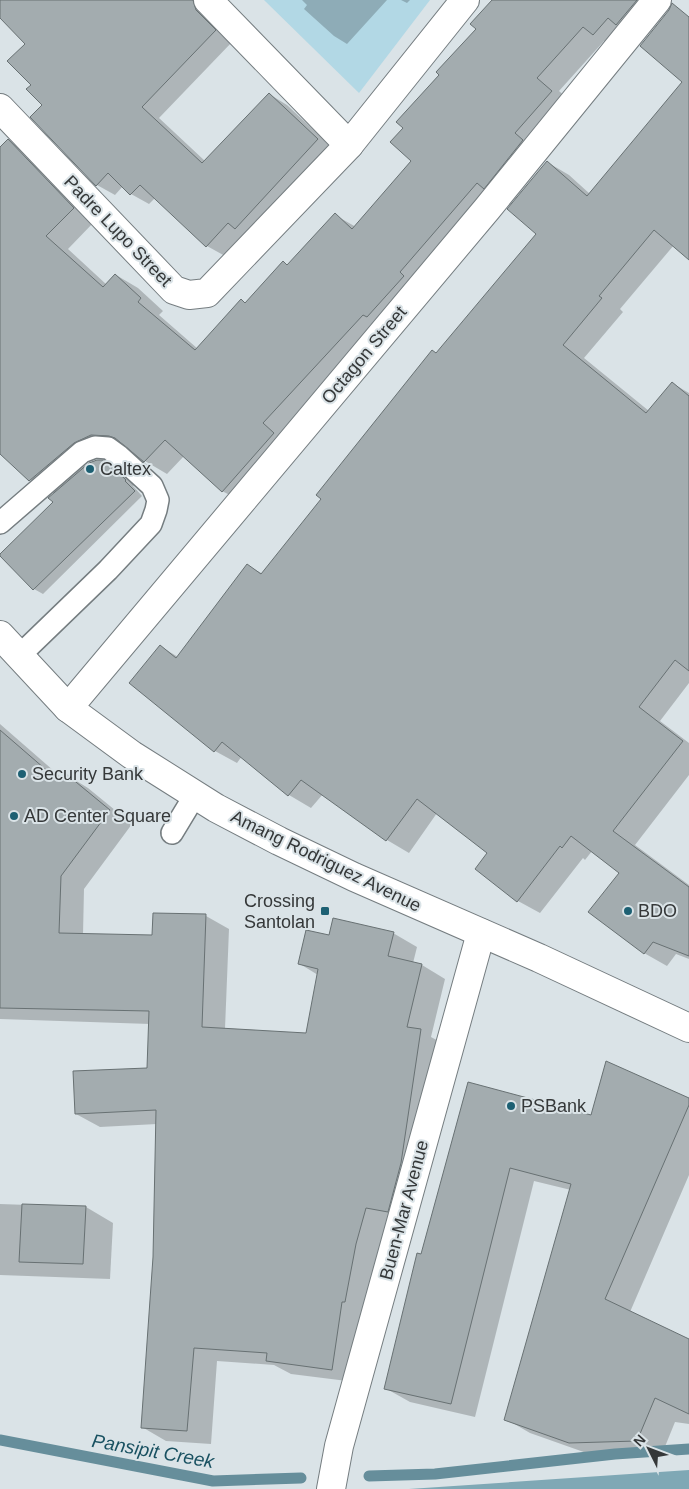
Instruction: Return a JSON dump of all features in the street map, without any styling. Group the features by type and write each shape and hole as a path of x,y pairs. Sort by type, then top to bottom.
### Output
{"street":[{"path":"208,0 349,145"},
{"name":"Padre Lupo Street","path":"0,108 174,290 190,295 207,293 349,145 465,0"},
{"name":"Octagon Street","path":"68,708 487,209 657,0"},
{"name":"Amang Rodriguez Avenue","path":"0,635 68,708 132,755 196,795 279,842 689,1028"},
{"name":"Buen-Mar Avenue","path":"331,1489 339,1446 481,933"}],"lane":[{"path":"0,523 82,452 95,447 108,448 119,456 152,486 158,500 151,524 108,570 19,656"},
{"path":"172,833 196,795"}],"shaded area":[{"path":"264,0 430,0 359,93"},
{"path":"689,1470 689,1489 409,1489"}],"building":[{"path":"0,0 193,0 196,10 216,30 142,107 202,163 269,93 318,139 235,229 228,223 206,247 140,185 130,195 108,173 96,186 30,117 42,105 26,89 31,85 7,61 25,44 0,18"},
{"path":"492,0 637,0 616,25 608,18 593,35 583,27 537,78 552,91 515,133 523,140 484,189 477,183 400,272 404,276 367,317 363,315 263,423 274,433 222,492 165,440 144,462 115,438 91,435 74,443 29,481 0,454 0,147 8,139 74,208 46,236 103,287 115,274 141,298 138,302 195,350 241,299 245,303 283,261 287,265 335,213 352,229 411,161 390,142 403,128 396,122 439,75 436,72 476,29 470,24"},
{"path":"672,3 689,17 689,260 654,230 599,296 602,298 563,345 646,413 672,382 689,396 689,671 675,660 639,707 683,741 613,831 689,887 689,956 653,942 644,954 588,912 619,873 571,836 562,848 560,846 517,902 475,869 487,853 417,799 386,841 301,780 288,796 222,742 214,752 129,683 160,645 176,658 247,564 261,574 321,499 316,495 432,350 436,353 536,234 507,209 547,161 587,196 682,82 640,46 669,10"},
{"path":"104,460 135,491 33,590 0,554 53,502 48,498 89,463"},
{"path":"0,730 59,781 65,773 110,810 61,876 59,933 152,935 153,913 206,914 202,1027 306,1033 318,969 298,964 306,930 329,935 333,918 394,932 388,956 422,964 407,1027 421,1029 401,1163 388,1212 366,1208 356,1244 345,1302 342,1302 332,1370 266,1361 267,1353 194,1348 187,1431 141,1428 153,1257 156,1110 75,1114 73,1071 147,1068 149,1011 0,1008"},
{"path":"606,1061 689,1098 689,1105 605,1299 689,1339 689,1414 655,1398 637,1441 569,1443 504,1420 571,1184 510,1168 451,1404 384,1389 417,1253 421,1254 468,1082 591,1115"},
{"path":"22,1204 86,1206 83,1264 19,1262"}],"waterway":[{"name":"Pansipit Creek","path":"0,1440 213,1481 301,1478"},
{"path":"369,1476 435,1474 615,1454 689,1449"}],"place":[{"name":"Caltex","path":"90,469"},
{"name":"Security Bank","path":"22,774"},
{"name":"AD Center Square","path":"14,816"},
{"name":"Crossing Santolan","path":"325,911"},
{"name":"BDO","path":"628,911"},
{"name":"PSBank","path":"511,1106"}]}
